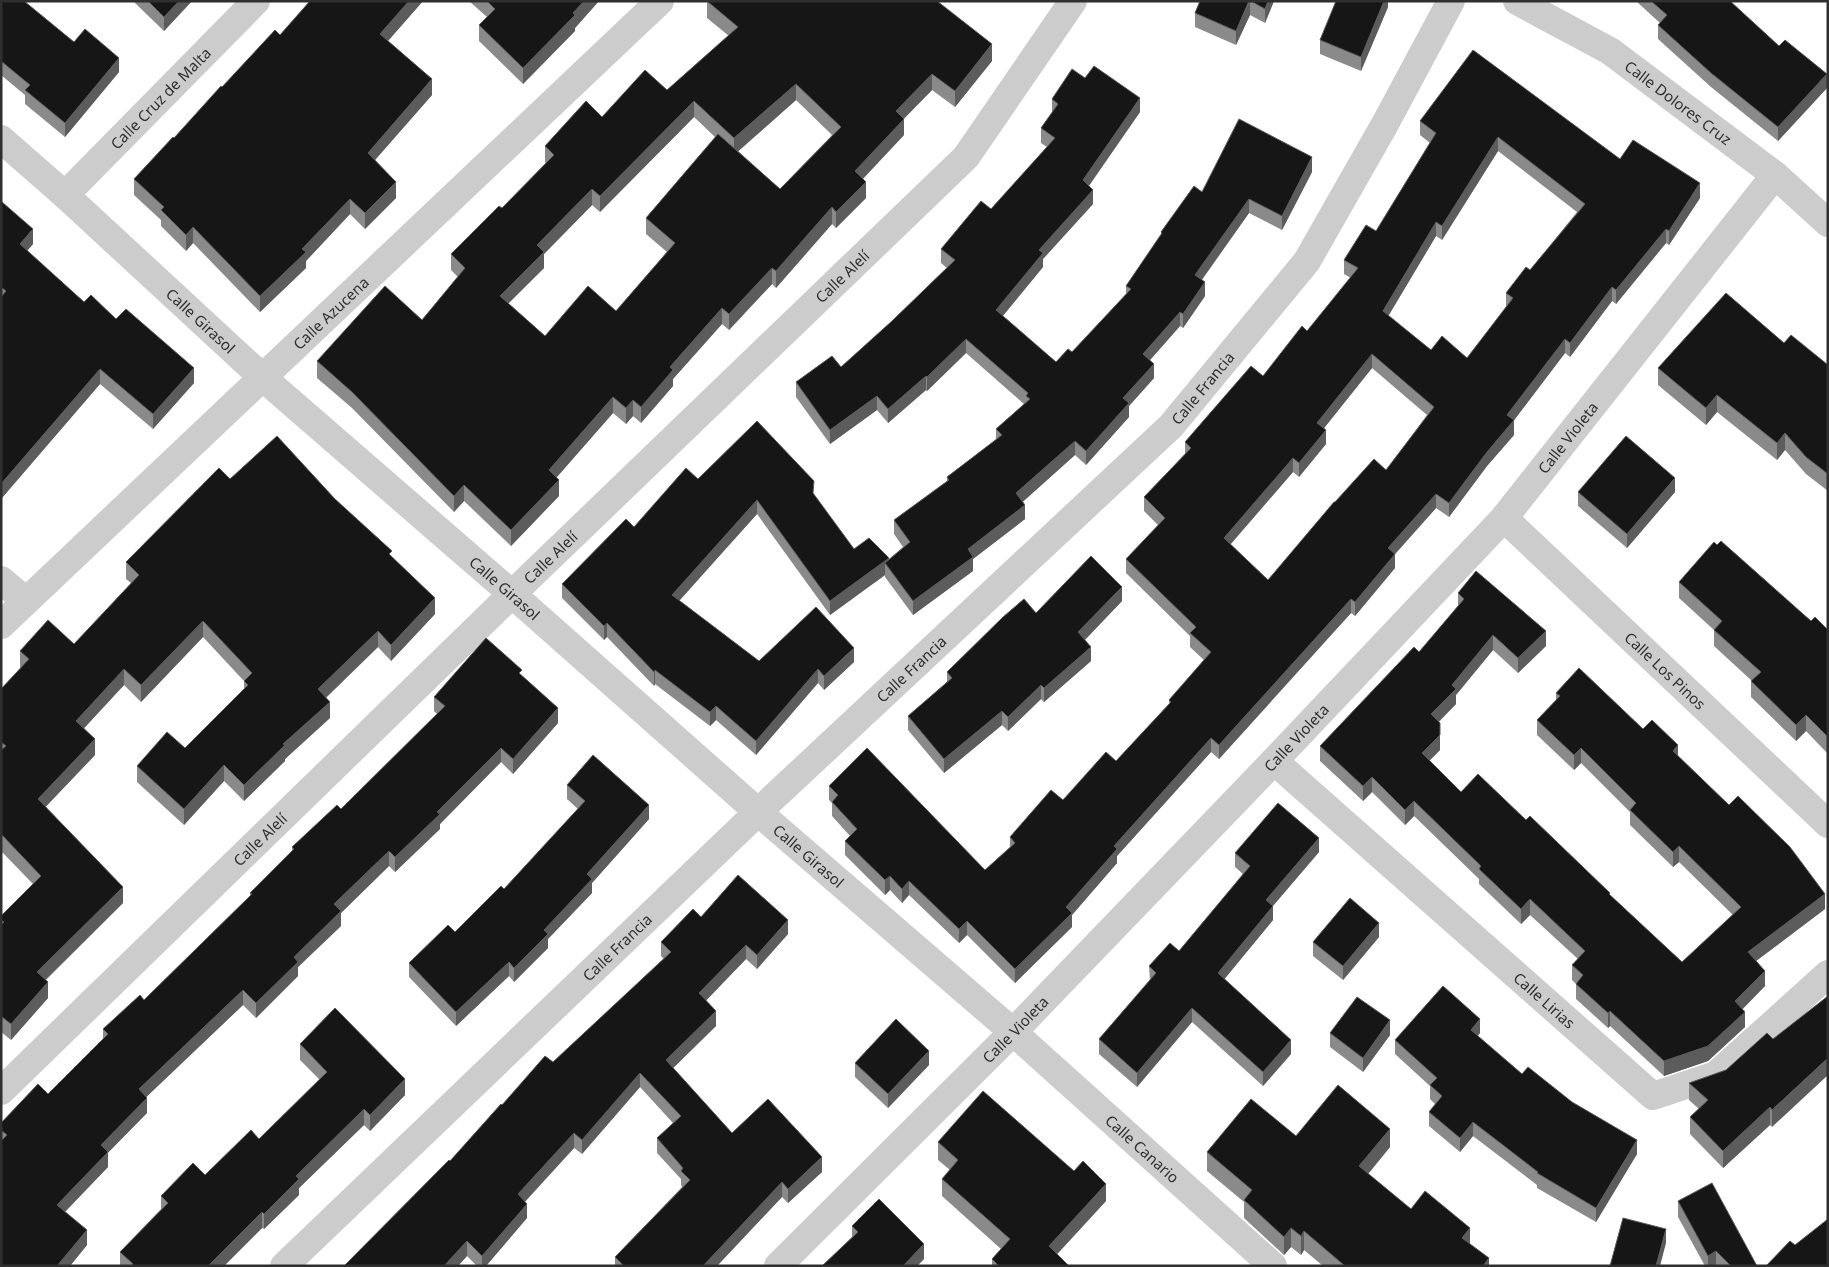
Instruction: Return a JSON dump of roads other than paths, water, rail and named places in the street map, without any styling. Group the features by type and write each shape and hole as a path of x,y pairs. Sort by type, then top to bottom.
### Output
{"street":[{"name":"Calle Cruz de Malta","path":"65,195 256,1"},
{"name":"Calle Azucena","path":"1,625 660,1"},
{"name":"Calle Alelí","path":"1,1091 512,594 966,157 1073,1"},
{"name":"Calle Francia","path":"284,1266 758,812 1171,426 1307,261 1386,124 1451,1"},
{"name":"Calle Dolores Cruz","path":"1517,1 1610,51 1775,175 1828,223"},
{"name":"Calle Girasol","path":"1,139 65,195 262,377 512,594 758,812 1013,1032"},
{"name":"Calle Violeta","path":"778,1266 1013,1032 1274,761 1504,518 1775,175"},
{"name":"Calle Los Pinos","path":"1504,518 1828,824"},
{"path":"1,580 26,601"},
{"name":"Calle Lirias","path":"1274,761 1653,1096 1716,1075 1828,974"},
{"name":"Calle Canario","path":"1013,1032 1273,1266"}]}
